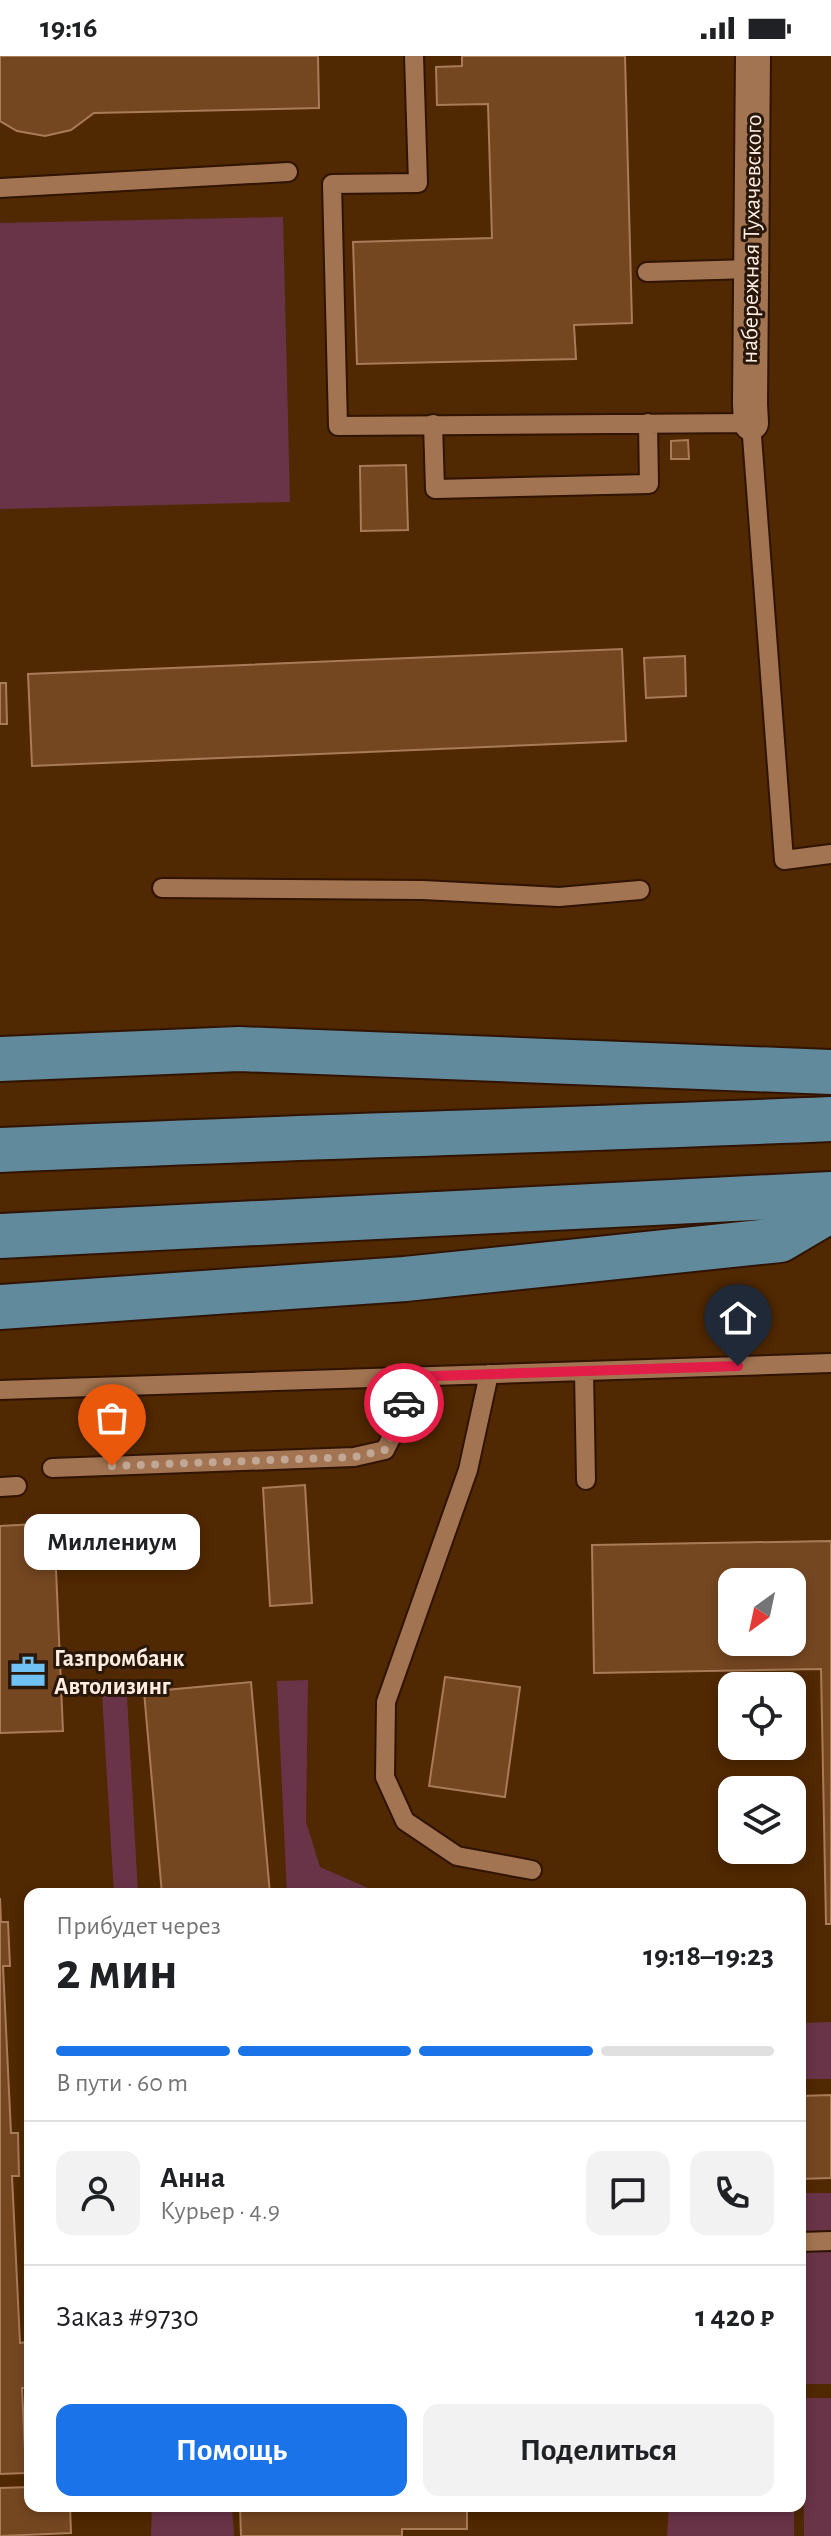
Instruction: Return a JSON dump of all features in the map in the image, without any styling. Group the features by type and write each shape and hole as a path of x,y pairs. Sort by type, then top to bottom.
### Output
{"main road":[{"path":"0,1059 239,1049 831,1072"},
{"path":"0,1150 831,1119"},
{"path":"0,1236 831,1194"},
{"path":"0,1307 405,1279 780,1240 831,1210"}],"street":[{"name":"набережная Тухачевского","path":"751,423 753,56"}],"lane":[{"path":"414,56 418,183 332,184 338,426 751,423 784,860 831,854"},
{"path":"0,188 288,172"},
{"path":"647,272 751,269"},
{"path":"433,424 435,489 649,484 648,423"},
{"path":"162,888 423,890 559,897 640,890"},
{"path":"0,1390 831,1363"},
{"path":"584,1372 586,1480"},
{"path":"489,1374 468,1470 386,1702 385,1777 405,1821 457,1856 532,1870"},
{"path":"52,1468 354,1457 385,1450 404,1412 405,1377"},
{"path":"806,2242 831,2241"}],"shaded area":[{"path":"283,217 290,502 0,509 0,223"},
{"path":"308,1680 306,1822 320,1867 368,1888 287,1888 277,1681"},
{"path":"102,1695 127,1697 138,1888 114,1888"},
{"path":"831,2022 831,2079 806,2079 806,2023"},
{"path":"806,2193 831,2193 831,2384 806,2384"},
{"path":"806,2398 831,2398 831,2536 804,2536"},
{"path":"152,2512 232,2512 234,2536 151,2536"},
{"path":"669,2512 794,2512 794,2536 667,2536"}],"building":[{"path":"0,56 318,56 319,108 94,113 71,130 45,136 17,131 0,121"},
{"path":"462,56 625,56 632,323 574,325 576,359 357,364 353,242 492,238 488,104 437,105 436,67 462,66"},
{"path":"688,440 689,459 671,459 671,441"},
{"path":"406,465 408,530 361,531 360,466"},
{"path":"622,649 626,741 32,766 28,674"},
{"path":"685,656 686,696 646,698 644,658"},
{"path":"0,683 6,683 7,724 0,724"},
{"path":"305,1485 312,1603 270,1606 263,1488"},
{"path":"54,1523 63,1731 0,1733 0,1526"},
{"path":"831,1541 831,1924 826,1924 821,1669 594,1673 592,1545"},
{"path":"445,1677 520,1687 505,1797 429,1786"},
{"path":"251,1682 269,1888 161,1888 144,1692"},
{"path":"0,1898 1,1922 8,1922 10,1966 3,1966 11,2133 18,2133 19,2176 12,2176 20,2343 24,2342 24,2473 0,2474"},
{"path":"831,2095 831,2178 806,2179 806,2096"},
{"path":"24,2487 24,2512 70,2512 71,2533 0,2536 0,2488"},
{"path":"240,2512 467,2512 467,2529 402,2529 402,2536 241,2536"}],"way so far":[{"path":"112,1466 354,1457 385,1450 404,1412 404,1403"}],"place":[{"name":"Миллениум","path":"112,1466"},
{"name":"Газпромбанк Автолизинг","path":"28,1672"}],"route":[{"path":"404,1403 405,1377 738,1366"}]}
